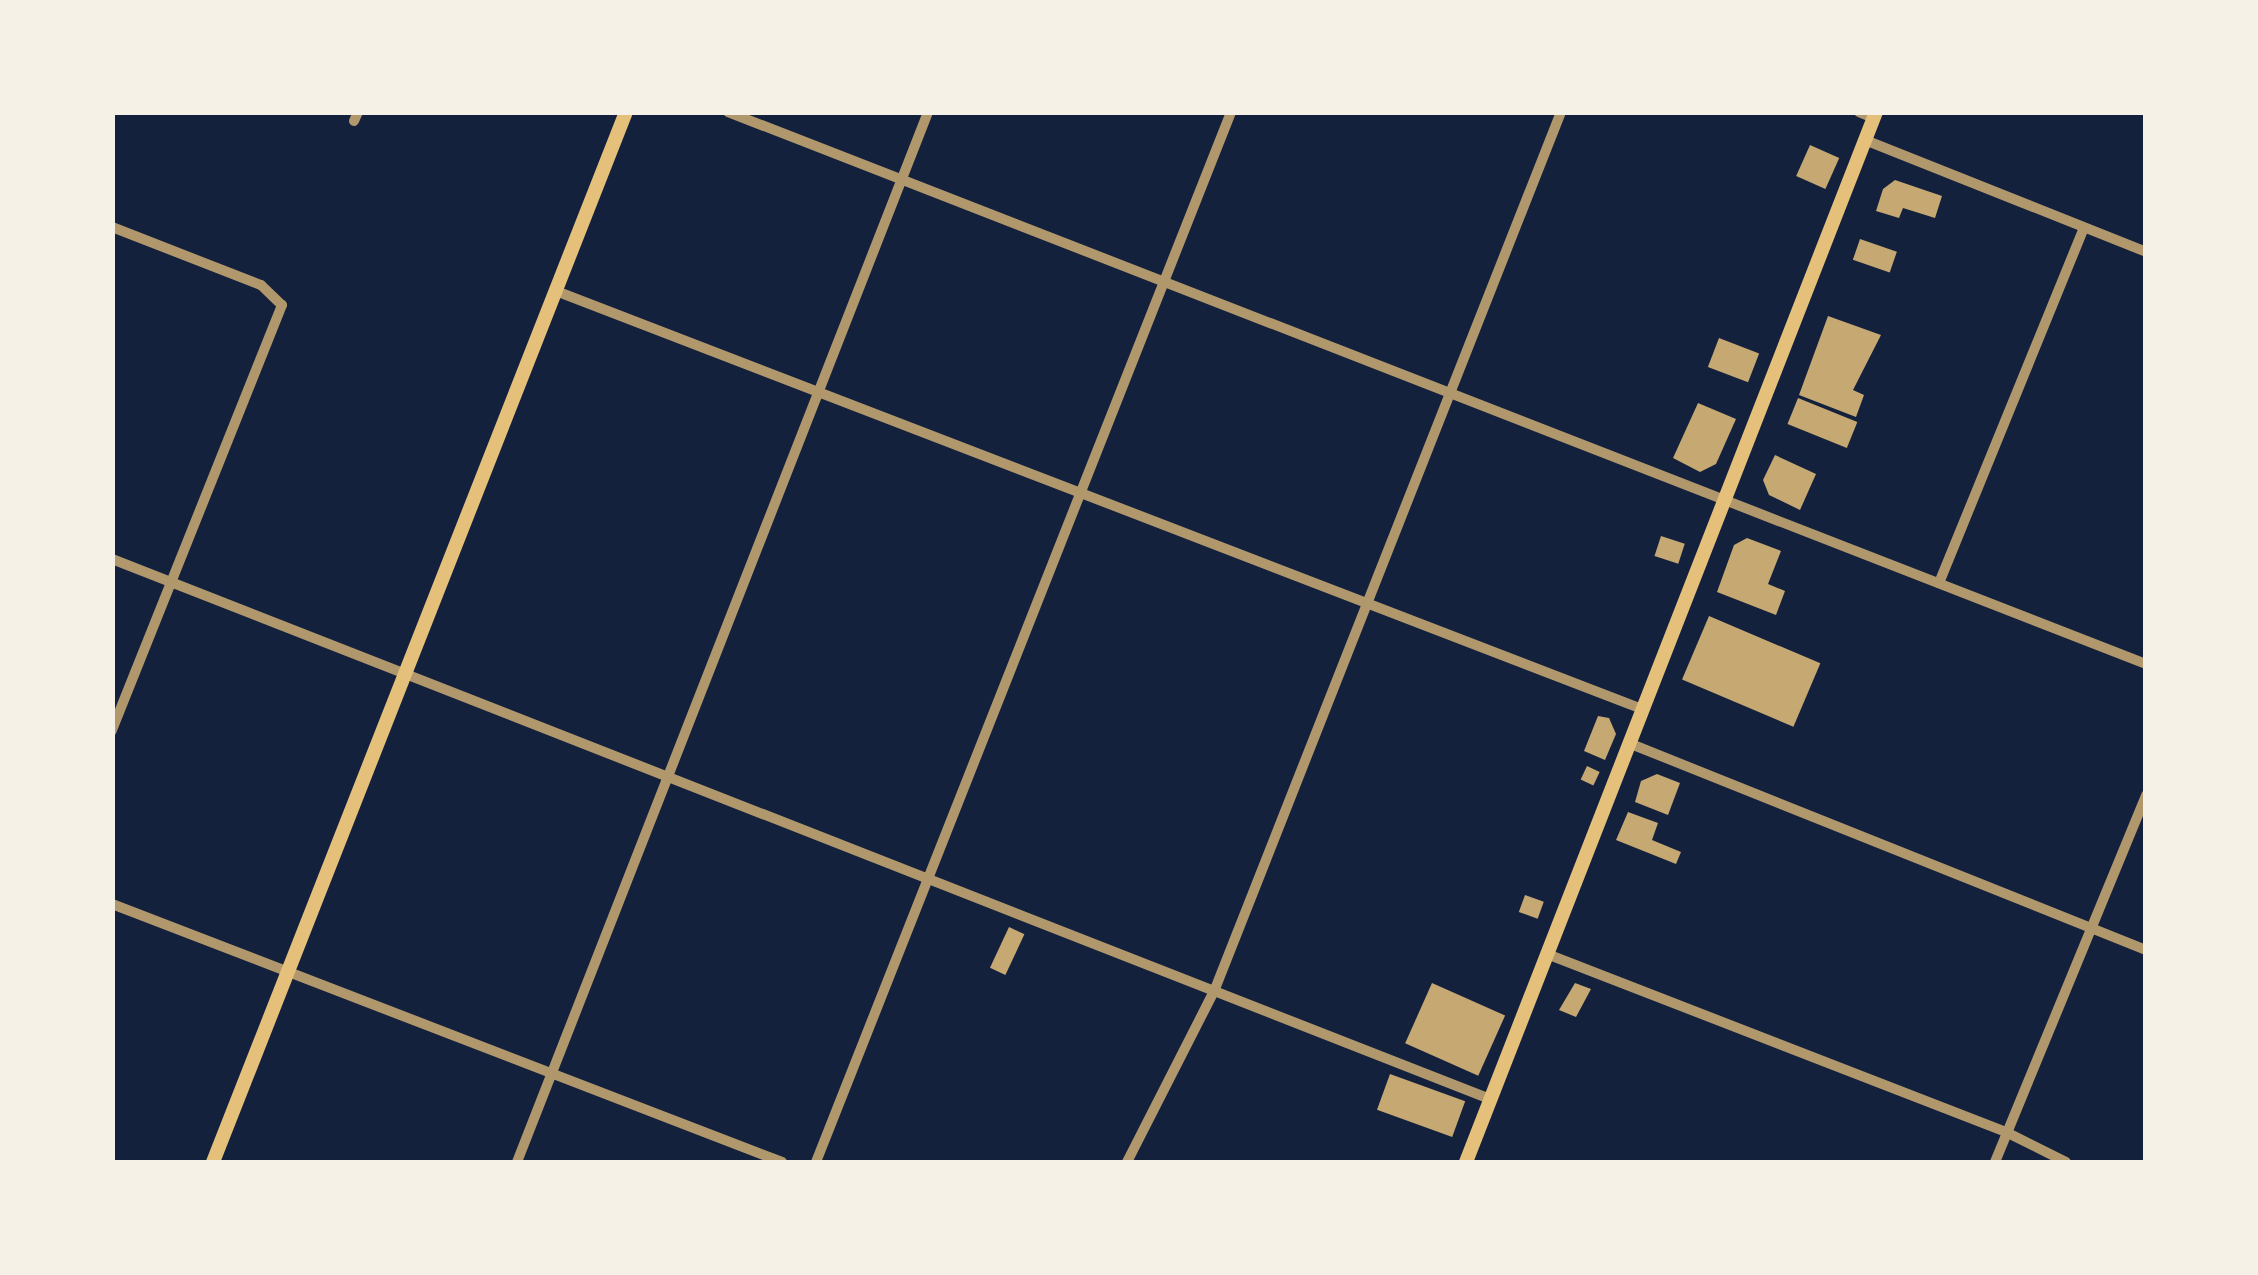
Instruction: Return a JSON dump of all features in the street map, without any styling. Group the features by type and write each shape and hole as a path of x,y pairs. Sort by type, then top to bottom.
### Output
{"main road":[{"path":"212,1162 626,112"},
{"path":"1468,1162 1642,709 1728,504 1865,140 1870,114"}],"street":[{"path":"728,112 2146,664"},
{"path":"517,1162 666,772 824,391 928,112"},
{"path":"816,1162 1231,112"},
{"path":"1128,1162 1215,988 1562,112"},
{"path":"1865,140 2146,252"},
{"path":"112,226 261,285 282,305 112,732"},
{"path":"1939,583 2084,228"},
{"path":"556,291 1084,491 1366,606 1642,709"},
{"path":"112,558 666,772 1490,1099"},
{"path":"1631,744 2146,950"},
{"path":"1995,1162 2146,795"},
{"path":"112,904 782,1162"},
{"path":"1547,954 2006,1132 2066,1162"}],"building":[{"path":"1810,145 1839,158 1825,189 1796,176"},
{"path":"1895,180 1942,196 1935,218 1903,208 1899,218 1876,211 1883,189"},
{"path":"1860,239 1897,252 1890,272 1853,260"},
{"path":"1828,316 1881,335 1853,390 1864,395 1856,417 1799,395"},
{"path":"1719,338 1759,353 1748,382 1708,367"},
{"path":"1798,398 1857,422 1847,448 1788,424"},
{"path":"1698,403 1736,419 1716,464 1700,472 1673,458"},
{"path":"1775,455 1816,474 1800,510 1769,495 1763,480"},
{"path":"1661,536 1685,544 1678,564 1655,556"},
{"path":"1747,538 1781,551 1768,584 1785,591 1776,615 1717,592 1734,545"},
{"path":"1709,616 1820,663 1793,727 1682,680"},
{"path":"1598,716 1609,718 1616,734 1605,760 1584,751"},
{"path":"1587,766 1600,772 1593,786 1581,780"},
{"path":"1657,774 1680,783 1668,815 1635,802 1641,781"},
{"path":"1628,812 1658,823 1652,840 1681,852 1676,864 1616,840"},
{"path":"1525,895 1544,902 1538,919 1519,912"},
{"path":"1009,927 1024,934 1005,975 990,968"},
{"path":"1432,983 1505,1016 1478,1076 1405,1043"},
{"path":"1575,983 1591,989 1576,1017 1559,1010"},
{"path":"1390,1074 1465,1101 1452,1137 1377,1110"}]}
